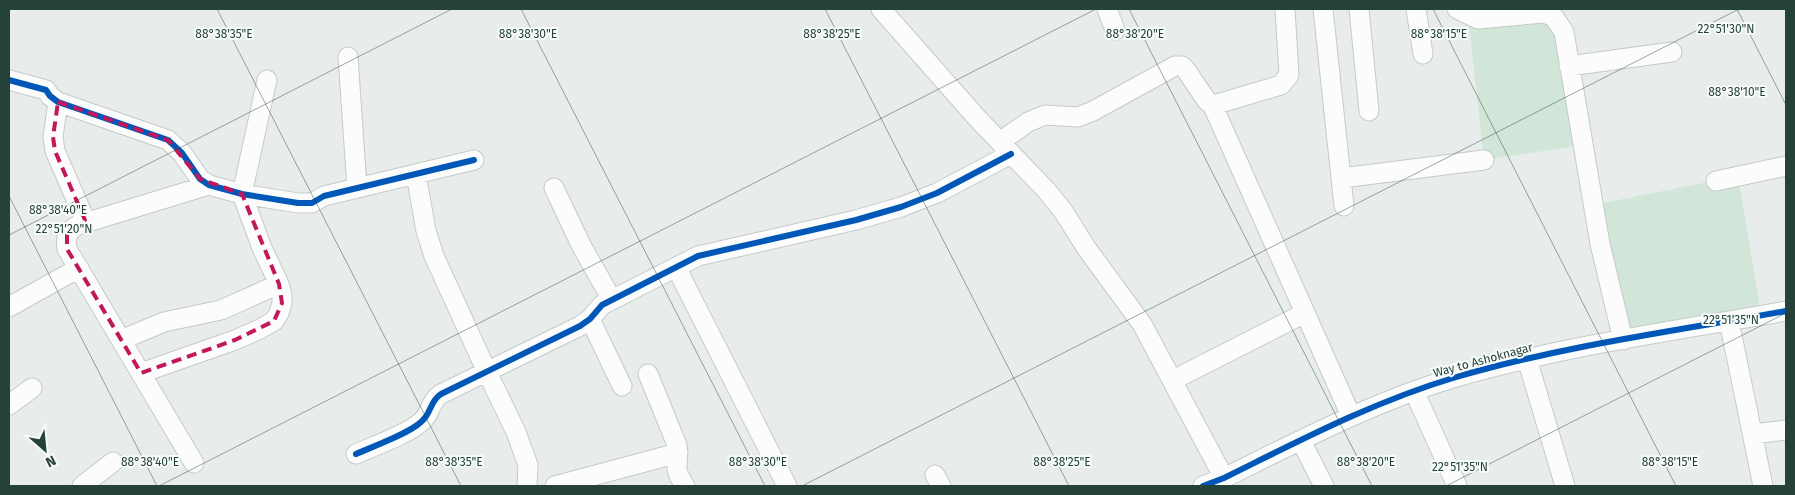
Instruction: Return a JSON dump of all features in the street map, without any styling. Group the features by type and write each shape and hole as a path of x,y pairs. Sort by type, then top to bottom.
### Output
{"street":[{"path":"881,9 1047,191 1063,211 1087,249 1142,324 1224,478"},
{"path":"1107,9 1116,30"},
{"path":"1212,104 1281,85 1287,80 1289,75 1284,9"},
{"path":"1323,9 1344,206"},
{"path":"1359,9 1369,111"},
{"path":"1416,9 1423,54"},
{"path":"1457,9 1478,19 1556,13 1564,32 1600,244 1623,340"},
{"path":"1569,66 1672,52"},
{"path":"348,57 357,188"},
{"path":"356,454 415,426 427,416 435,398 580,326 602,305 698,256 856,220 901,207 937,193 1006,148 1028,122 1045,115 1078,117 1093,111 1174,66 1182,66 1186,70 1207,101 1212,104 1351,416"},
{"path":"9,80 46,90 58,102 168,140 182,153 200,179 209,185 242,194 312,203 324,196 474,160"},
{"path":"141,373 235,340 260,329 274,320 282,303 279,284 262,248 242,194 267,80"},
{"path":"58,102 52,137 55,151 58,162 86,222"},
{"path":"1342,178 1484,160"},
{"path":"1716,180 1786,166"},
{"path":"416,174 426,231 434,256 516,432 528,465 527,486"},
{"path":"194,463 67,248 67,234 70,229 86,222 209,185"},
{"path":"554,188 581,245 612,300"},
{"path":"676,267 787,486"},
{"path":"9,307 79,268"},
{"path":"121,340 164,322 222,310 279,284"},
{"name":"Way to Ashoknagar","path":"1203,486 1224,478 1374,405 1452,378 1553,353 1786,311"},
{"path":"1173,380 1305,313"},
{"path":"590,318 622,386"},
{"path":"1729,321 1763,486"},
{"path":"1527,359 1565,486"},
{"path":"648,374 677,445 676,473 685,486"},
{"path":"9,405 32,388"},
{"path":"1414,391 1457,486"},
{"path":"1753,434 1786,430"},
{"path":"1301,440 1324,486"},
{"path":"555,486 678,453"},
{"path":"82,486 113,462"}],"highlighted area":[{"path":"58,102 168,140 200,179 242,194 279,284 282,303 279,313 274,321 235,340 141,373 67,249 67,234 85,220 55,151 53,137"}],"green space":[{"path":"1468,15 1554,17 1583,145 1484,160"},
{"path":"1738,176 1761,315 1623,340 1593,205"}],"cycle path":[{"path":"9,80 46,90 58,102 168,140 182,153 200,179 209,185 242,194 298,203 312,203 324,196 474,160"},
{"path":"356,454 399,435 425,419 434,400 441,394 580,326 590,319 602,305 698,256 856,220 901,207 937,193 1011,154"},
{"path":"1203,486 1224,478 1365,410 1453,378 1577,348 1786,311"}]}
